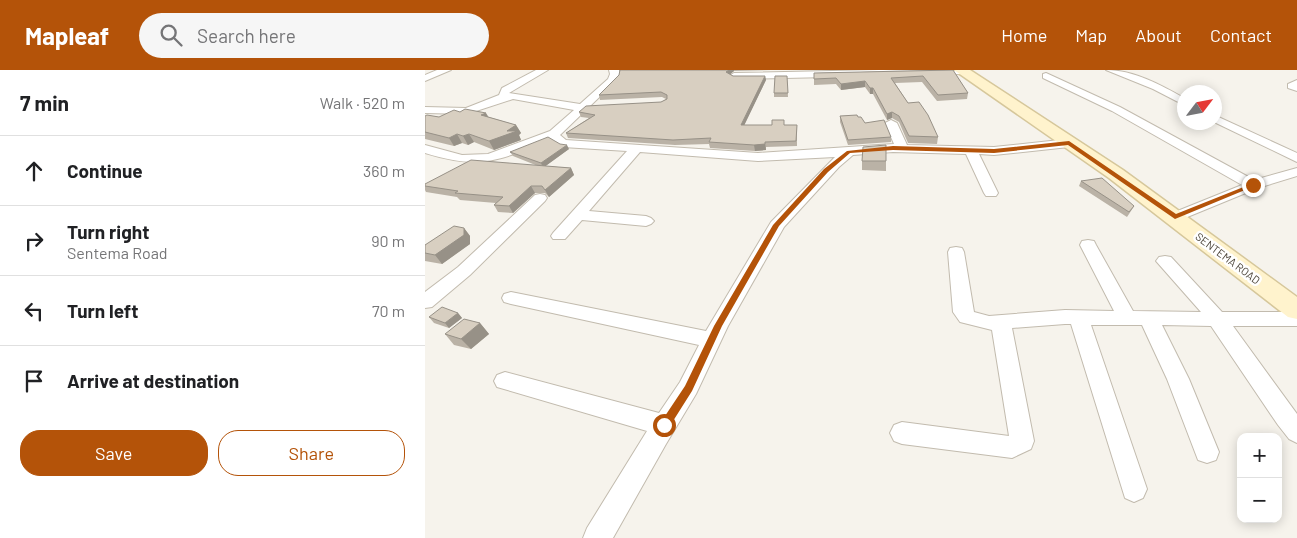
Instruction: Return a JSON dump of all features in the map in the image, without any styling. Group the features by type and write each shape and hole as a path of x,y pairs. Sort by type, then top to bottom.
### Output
{"main road":[{"name":"SENTEMA ROAD","path":"962,70 1175,217 1297,310"}],"street":[{"path":"425,78 446,70"},
{"path":"504,97 506,90 543,70"},
{"path":"425,150 462,159 484,158 554,134 612,80 615,74 614,70"},
{"path":"733,76 962,70"},
{"path":"1111,70 1157,87 1177,98"},
{"path":"1046,76 1116,109 1253,185"},
{"path":"1297,82 1292,86 1297,88"},
{"path":"425,110 467,112 504,97 513,96 583,107 604,106"},
{"path":"1222,121 1297,158"},
{"path":"891,123 902,148"},
{"path":"554,134 553,138 563,144 757,157 902,148 1003,151 1069,143"},
{"path":"559,236 636,149"},
{"path":"971,150 991,193"},
{"path":"597,538 688,388 711,340 777,225 826,171 849,152"},
{"path":"1175,217 1253,185 1297,172"},
{"path":"425,302 464,271 540,198"},
{"path":"578,214 646,221"},
{"path":"1088,244 1178,379 1207,452"},
{"path":"957,252 963,312 967,317 974,320 989,323 1065,317 1297,319"},
{"path":"1165,261 1216,318 1248,362 1274,404 1297,432"},
{"path":"511,298 711,340"},
{"path":"1081,318 1081,324 1134,489"},
{"path":"902,433 1012,447 1023,441 1001,322"},
{"path":"505,380 664,425"}],"building":[{"path":"620,70 729,70 726,72 733,76 765,76 741,125 772,125 772,120 784,120 784,125 797,125 796,141 765,142 765,144 754,145 709,142 711,138 673,140 566,133 595,115 579,112 586,106 661,102 667,99 667,95 661,92 599,95 619,75"},
{"path":"953,70 968,93 938,95 923,76 891,78 908,103 919,102 928,115 938,137 909,136 899,116 892,112 887,114 873,88 870,88 865,81 841,84 836,78 814,79 814,73"},
{"path":"775,76 787,76 788,93 774,93"},
{"path":"465,109 486,113 481,115 516,125 507,131 517,131 489,141 469,134 463,136 457,134 449,138 425,132 425,116 439,117 454,110 460,112"},
{"path":"857,115 865,123 884,120 891,137 848,140 840,116"},
{"path":"548,137 560,144 567,145 541,163 510,152"},
{"path":"886,145 886,161 862,161 863,147"},
{"path":"471,160 571,168 545,190 542,186 531,186 509,206 494,205 503,197 455,193 458,191 425,186 425,184"},
{"path":"1102,178 1134,206 1129,212 1081,181"},
{"path":"454,226 464,228 464,235 435,255 425,253 425,245"},
{"path":"442,307 458,313 445,323 429,317"},
{"path":"464,319 480,323 461,339 445,334"}],"route":[{"path":"664,425 688,388 718,326 777,225 826,171 849,152 893,148 994,151 1069,143 1175,217 1253,185"}]}
